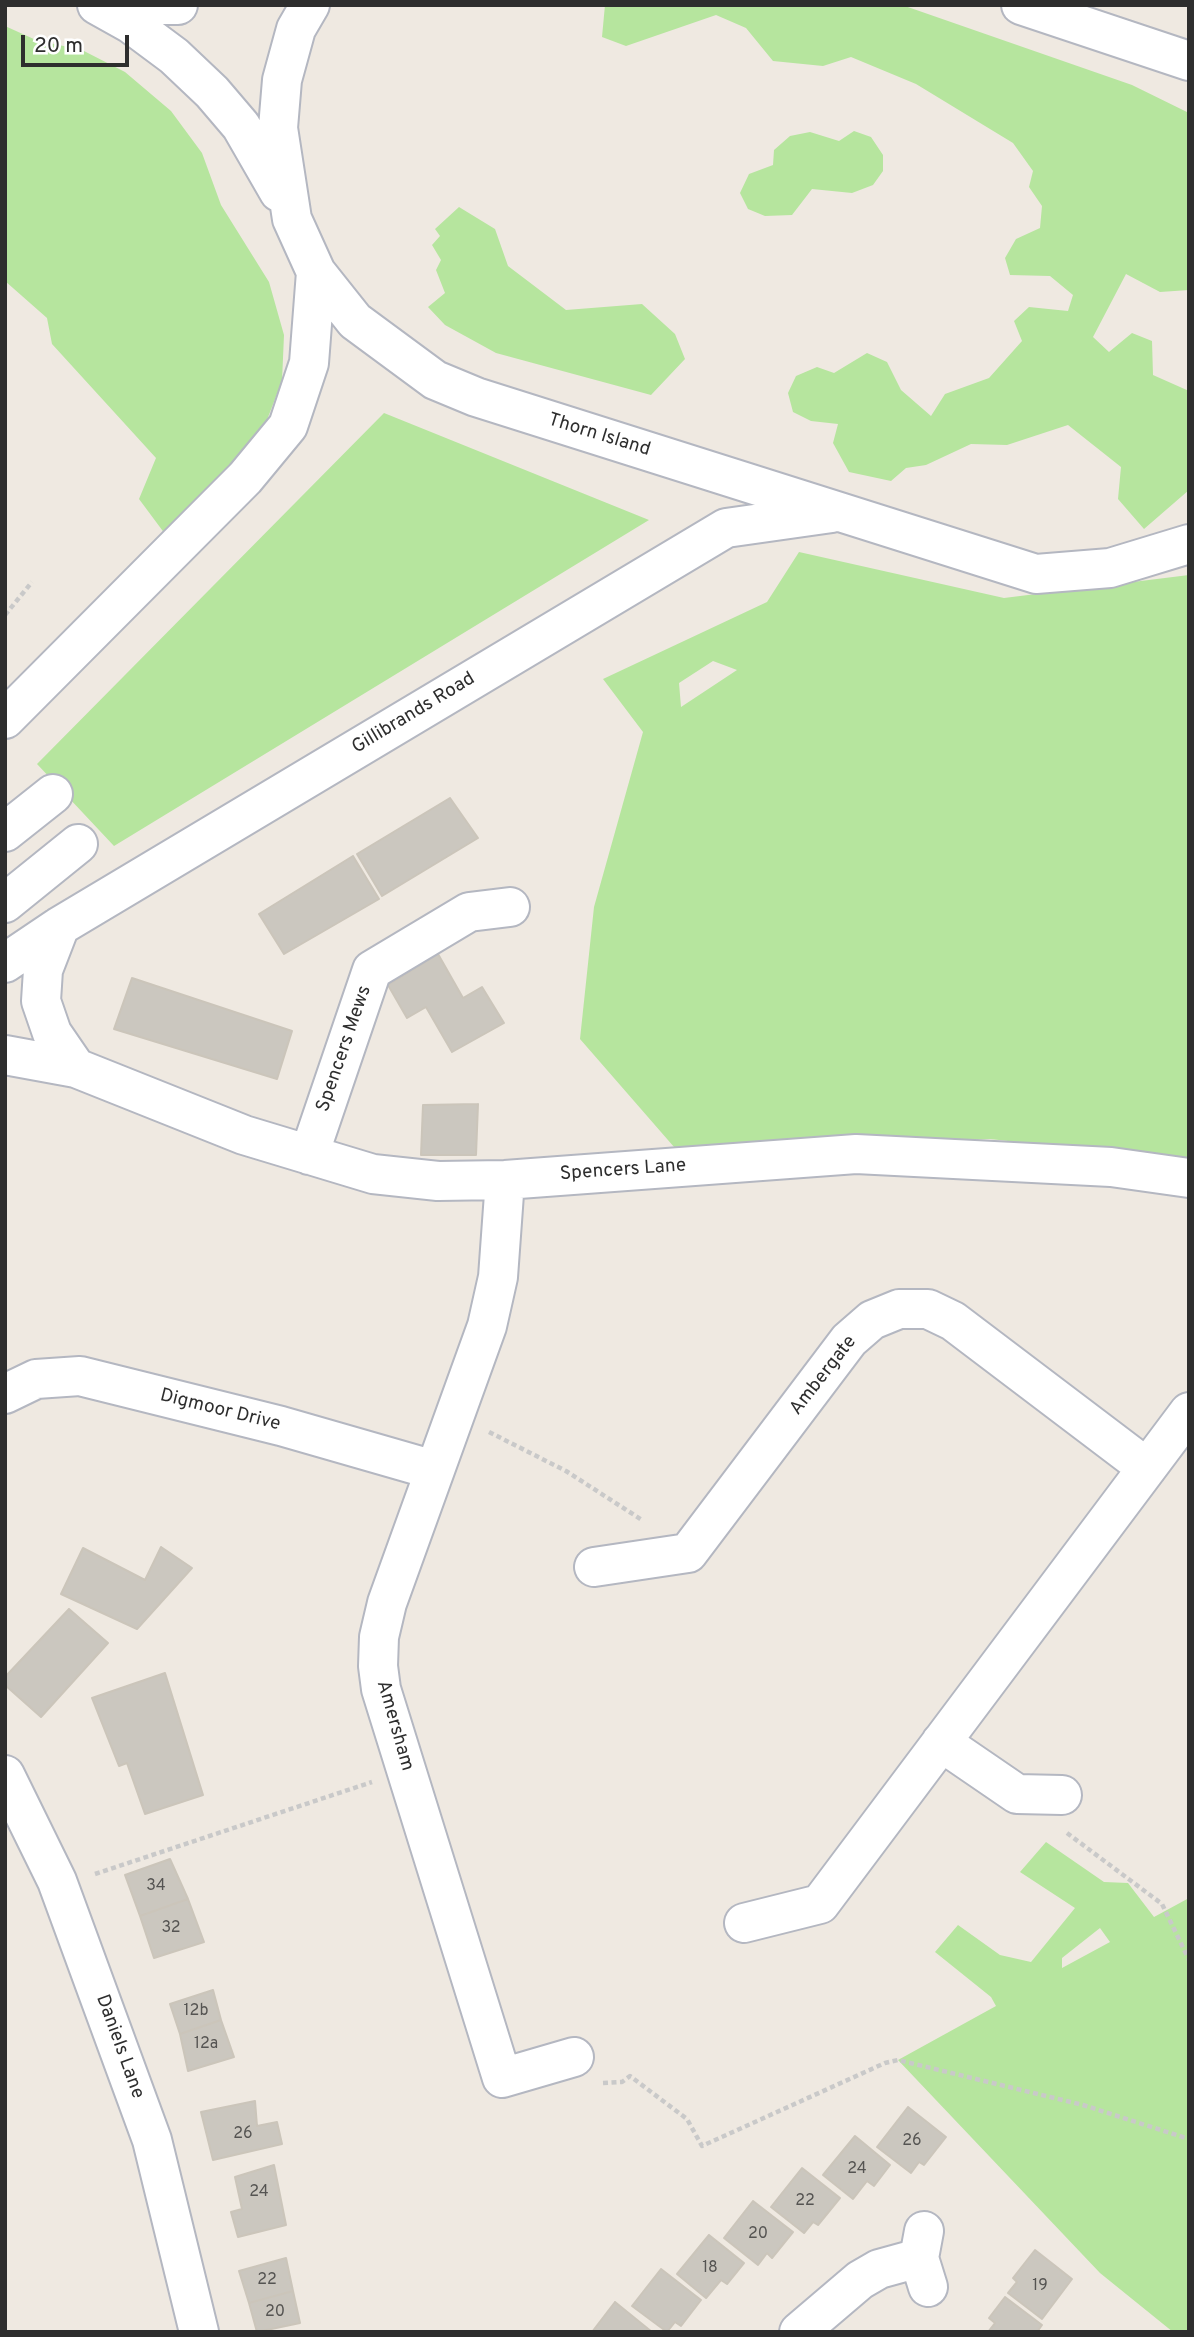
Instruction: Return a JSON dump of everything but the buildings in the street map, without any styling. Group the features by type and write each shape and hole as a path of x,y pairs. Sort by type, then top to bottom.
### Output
{"street":[{"path":"97,5 131,24 174,55 212,92 241,126 267,167 292,219"},
{"path":"125,5 178,5"},
{"name":"Thorn Island","path":"310,5 296,29 282,80 278,128 292,219 316,272 355,321 435,380 476,397 1036,574 1110,568 1189,544"},
{"path":"1021,5 1189,61"},
{"path":"5,719 245,478 288,426 309,363 316,272"},
{"name":"Gillibrands Road","path":"5,963 60,926 726,528 841,512"},
{"path":"5,832 53,794"},
{"path":"5,903 78,844"},
{"name":"Spencers Mews","path":"309,1155 372,970 469,912 510,907"},
{"path":"60,926 43,970 41,1001 52,1033 76,1068"},
{"name":"Spencers Lane","path":"5,1055 76,1068 244,1135 373,1174 438,1181 505,1180 856,1154 1111,1167 1189,1178"},
{"name":"Amersham","path":"505,1180 498,1277 487,1326 387,1603 379,1637 381,1689 502,2078 574,2057"},
{"name":"Ambergate","path":"688,1553 849,1340 872,1320 899,1309 928,1309 953,1321 1147,1468"},
{"name":"Digmoor Drive","path":"5,1394 36,1379 80,1376 281,1426 434,1470"},
{"path":"744,1923 820,1905 1189,1412"},
{"path":"594,1567 688,1553"},
{"path":"941,1742 1017,1794 1062,1794"},
{"name":"Daniels Lane","path":"5,1774 59,1886 152,2140 200,2332"},
{"path":"799,2332 860,2280 880,2269 924,2259"}],"path":[{"path":"5,615 32,582"},
{"path":"455,1415 566,1471 688,1553"},
{"path":"59,1886 406,1770"},
{"path":"1062,1794 1068,1834 1162,1904 1189,1960"},
{"path":"574,2057 598,2083 622,2082 630,2076 687,2119 702,2146 885,2063 898,2060 1083,2105 1189,2139"}],"green space":[{"path":"605,5 902,5 1132,85 1189,113 1189,290 1160,292 1126,274 1093,337 1109,352 1132,333 1152,341 1153,375 1189,391 1189,490 1144,529 1118,499 1121,467 1068,425 1007,445 971,444 926,465 906,468 891,481 849,472 833,443 838,424 811,421 793,412 788,393 796,376 817,367 834,373 867,353 887,362 901,390 931,416 945,394 989,378 1022,341 1014,321 1029,307 1068,311 1073,295 1050,276 1010,275 1005,258 1016,239 1040,228 1042,206 1029,187 1033,171 1013,143 916,84 851,57 823,66 773,61 746,28 716,15 626,46 602,37"},
{"path":"5,26 36,40 82,50 125,72 171,111 202,153 221,205 269,282 284,335 282,381 265,425 168,538 139,499 156,458 52,344 47,318 5,281"},
{"path":"854,131 871,137 883,155 883,171 873,185 852,193 812,189 792,215 765,216 748,209 740,193 749,174 773,165 774,150 790,136 810,132 839,141"},
{"path":"459,207 495,229 508,266 566,310 642,304 675,334 685,359 651,395 496,353 445,325 428,307 445,293 436,270 441,260 432,245 440,236 435,229"},
{"path":"384,413 649,520 114,846 37,764"},
{"path":"799,552 1004,598 1189,575 1189,1161 990,1139 681,1155 580,1039 594,907 643,732 603,679 767,602","holes":["713,661 737,670 681,707 679,683"]},
{"path":"1046,1842 1104,1882 1128,1883 1154,1917 1189,1898 1189,2332 1173,2332 1100,2273 898,2060 996,2006 991,1997 935,1952 958,1925 1000,1955 1031,1962 1075,1908 1020,1872","holes":["1100,1928 1110,1942 1062,1968 1062,1958"]}]}
